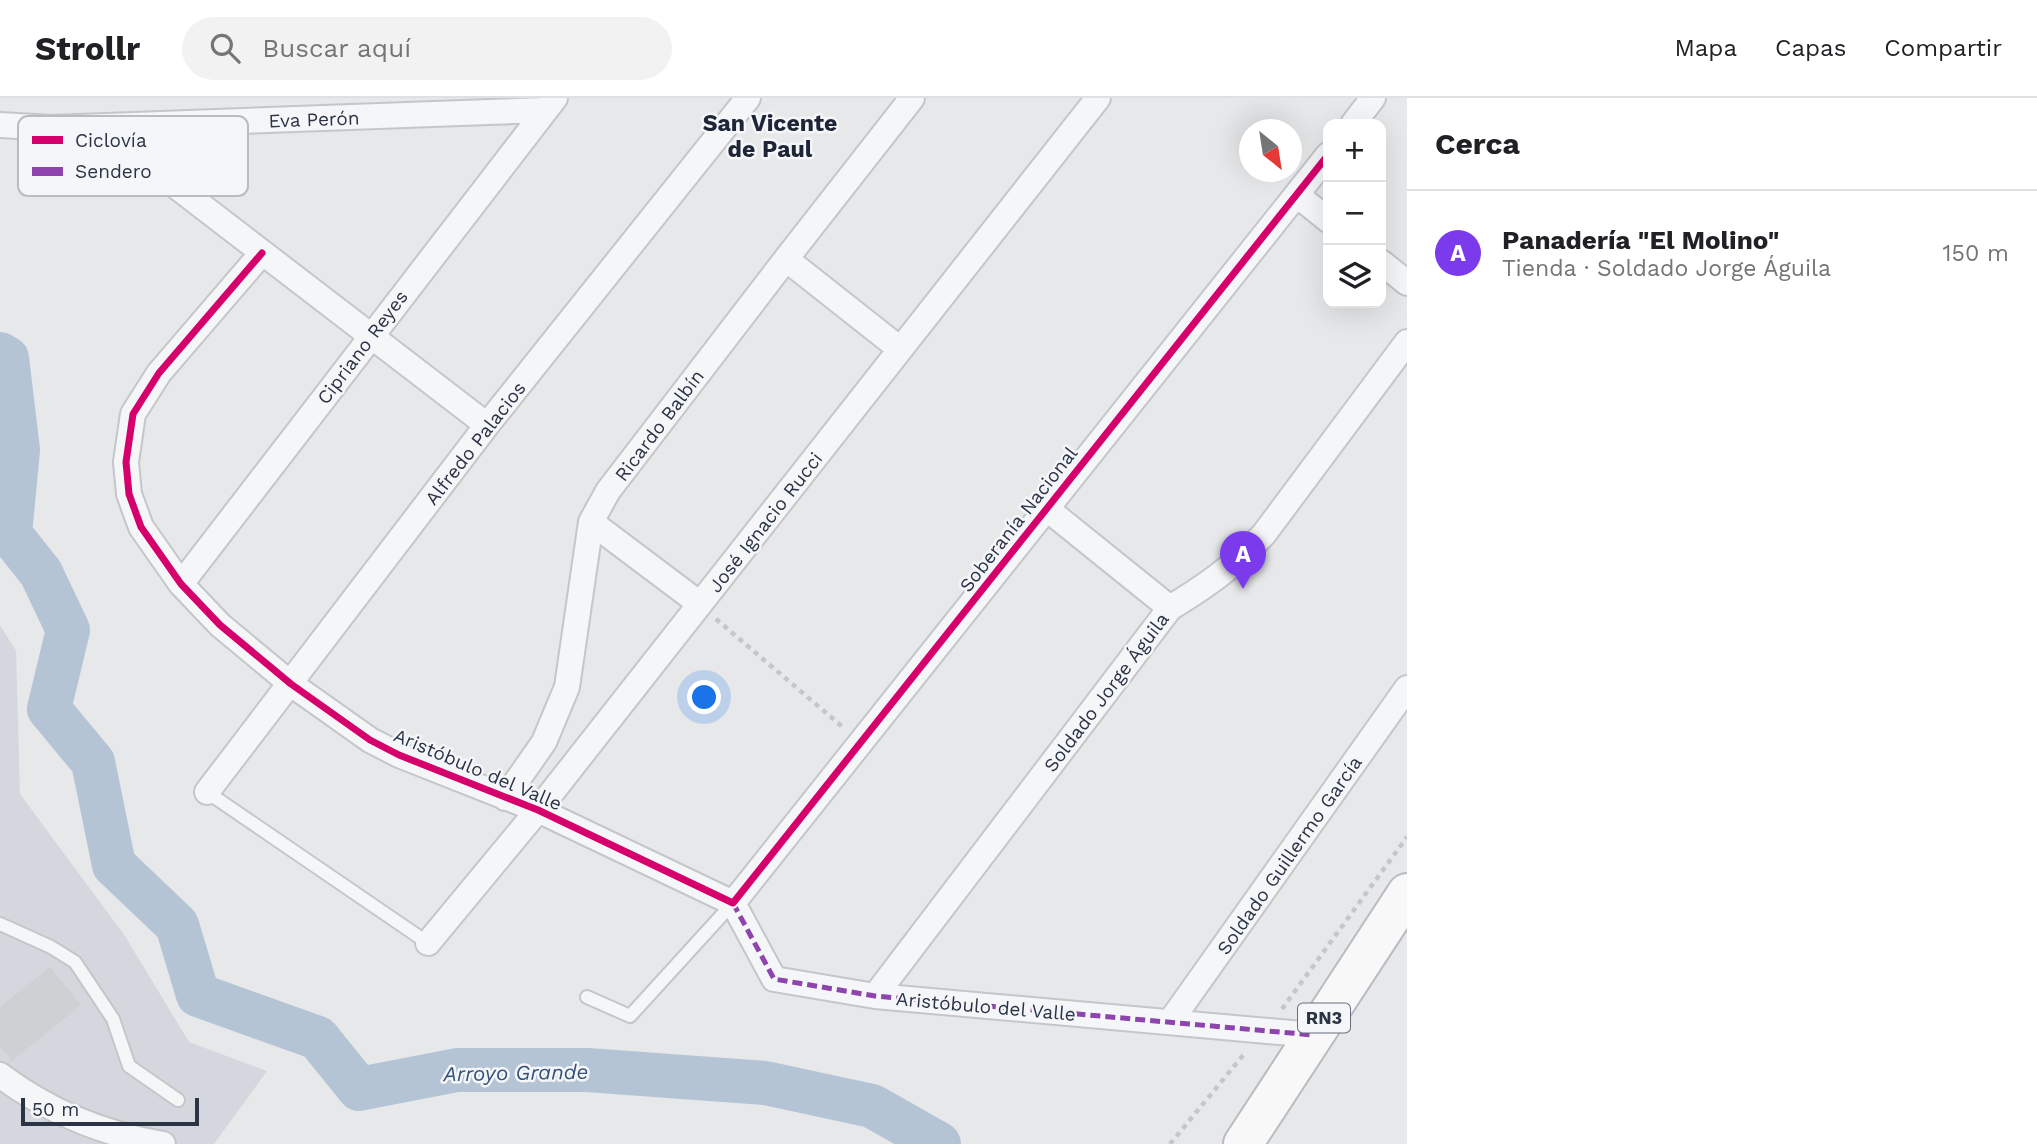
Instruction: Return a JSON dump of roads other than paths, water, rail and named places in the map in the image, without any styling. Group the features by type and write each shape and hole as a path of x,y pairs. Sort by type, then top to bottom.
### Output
{"highway":[{"name":"RN3","path":"1243,1144 1407,893"}],"street":[{"name":"Alfredo Palacios","path":"207,792 487,425 748,98"},
{"name":"Ricardo Balbín","path":"505,798 544,742 567,687 591,522 608,491 912,98"},
{"name":"José Ignacio Rucci","path":"428,943 538,810 1098,98"},
{"path":"1357,119 1373,98"},
{"name":"Eva Perón","path":"248,119 549,104"},
{"name":"Cipriano Reyes","path":"181,584 549,104"},
{"name":"Eva Perón","path":"0,125 18,126"},
{"name":"Soberanía Nacional","path":"733,903 1323,161"},
{"path":"1297,195 1323,216"},
{"path":"188,196 487,425"},
{"name":"Aristóbulo del Valle","path":"262,253 159,373 133,414 126,462 130,494 141,527 181,584 220,625 291,684 370,740 389,750 538,810 733,903 774,979 874,996 1313,1035"},
{"path":"786,259 900,349"},
{"path":"1386,266 1407,283"},
{"name":"Soldado Jorge Águila","path":"874,996 1170,608 1210,584 1237,563 1264,534 1407,342"},
{"path":"1046,509 1170,608"},
{"path":"591,522 700,604"},
{"name":"Soldado Guillermo García","path":"1170,1022 1407,688"},
{"path":"0,1075 23,1093 61,1114 99,1129 163,1144"}],"lane":[{"path":"207,792 428,943"},
{"path":"587,997 630,1016 733,903"},
{"path":"0,924 51,947 75,962 113,1019 129,1066 178,1100"}],"waterway":[{"name":"Arroyo Grande","path":"0,354 7,358 18,450 10,534 41,573 68,630 49,709 93,762 114,865 177,925 198,995 318,1038 359,1089 457,1070 587,1070 765,1083 872,1106 939,1144"}],"place":[{"name":"Panadería \"El Molino\"","path":"1243,589"}],"district":[{"name":"San Vicente de Paul","path":"770,136"}]}
